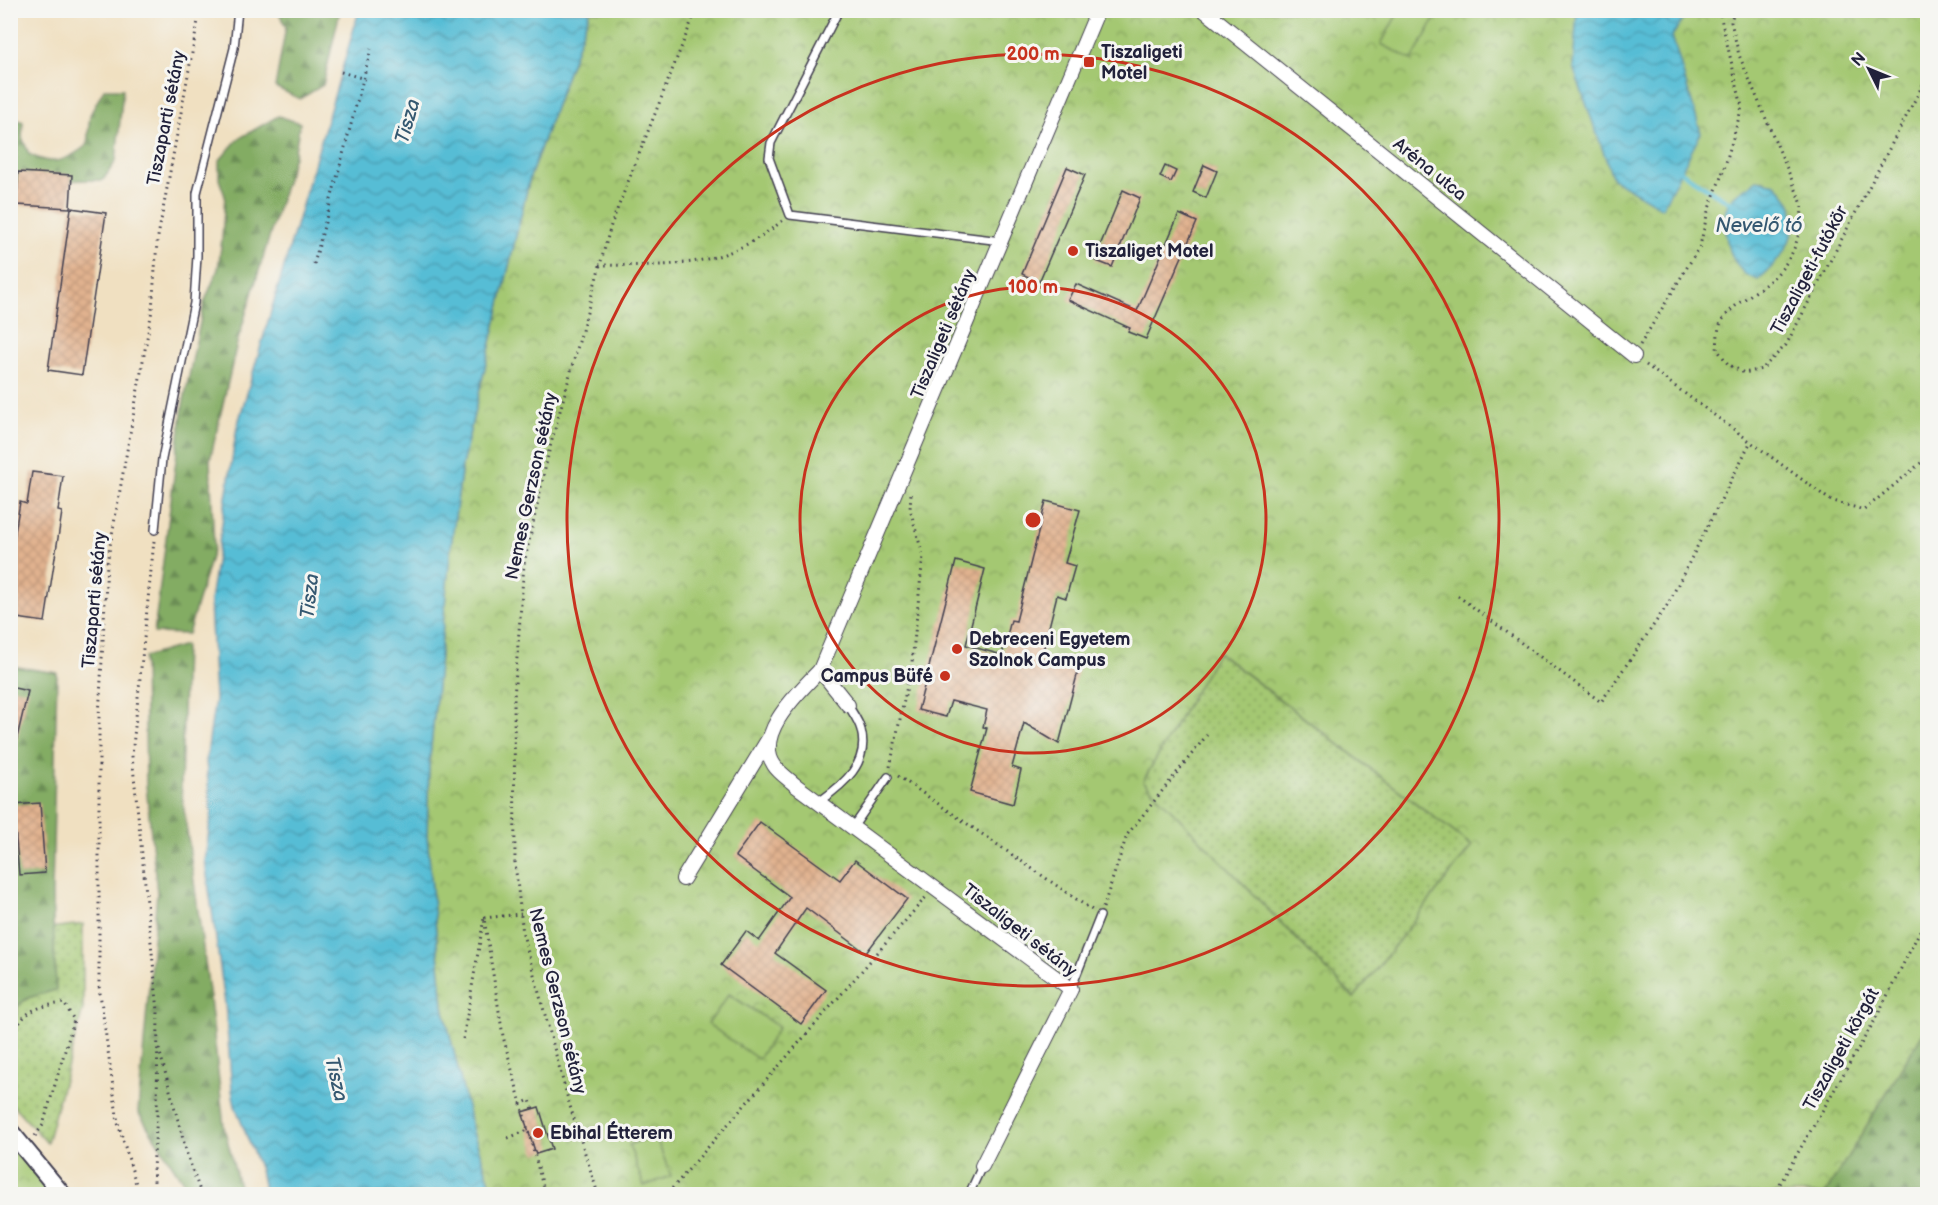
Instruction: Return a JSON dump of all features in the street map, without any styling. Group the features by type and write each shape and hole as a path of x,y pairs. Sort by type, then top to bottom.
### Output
{"street":[{"name":"Tiszaligeti sétány","path":"683,879 790,701 820,670 1098,10"},
{"name":"Aréna utca","path":"1204,10 1634,356"},
{"path":"820,670 848,705"},
{"name":"Tiszaligeti sétány","path":"769,738 773,764 795,785 854,826 1071,989 982,1166"},
{"path":"10,1131 62,1194"}],"lane":[{"path":"155,530 162,459 194,303 197,193 234,48 238,10"},
{"path":"839,10 771,143 769,158 790,214 1001,242"},
{"path":"820,801 845,783 861,758 861,730 848,705"},
{"path":"854,826 888,777"},
{"path":"1071,989 1100,916"},
{"path":"969,1194 982,1166"}],"path":[{"name":"Tiszaparti sétány","path":"139,1194 118,1123 99,986 99,717 107,562 152,310 157,242 200,10"},
{"name":"Nemes Gerzson sétány","path":"598,1194 576,1128 523,934 515,863 514,698 524,564 549,451 611,225 696,10"},
{"path":"1719,10 1742,107 1724,169 1708,211 1700,246 1634,356 1830,500 1864,510 1928,458"},
{"name":"Tiszaligeti-futókör","path":"1734,10 1731,22 1739,55 1802,204 1801,231 1789,258 1762,288 1739,303 1720,325 1717,349 1728,364 1744,374 1762,369 1786,345 1928,75"},
{"path":"314,264 365,79 371,49"},
{"path":"341,72 365,79"},
{"path":"599,266 674,267 705,260 760,239 790,214"},
{"path":"1458,596 1601,702 1668,604 1750,443"},
{"path":"911,490 910,509 922,556 912,662 890,770 1100,916 1127,835 1207,735"},
{"path":"155,530 132,756 158,1011 157,1116 153,1168 155,1194"},
{"path":"662,1194 669,1192 743,1109 935,887"},
{"path":"484,918 521,914"},
{"name":"Tiszaligeti körgát","path":"1774,1194 1876,1018 1928,915"},
{"path":"463,1039 484,918"},
{"path":"484,918 503,1036 519,1104 545,1194"},
{"path":"10,1045 16,1025 38,1006 64,1003 74,1020 60,1075 43,1125 25,1150"},
{"path":"158,1044 187,1154 201,1194"},
{"path":"10,1050 14,1066 10,1083"},
{"path":"519,1104 530,1100 533,1108"},
{"path":"548,1135 576,1128"},
{"path":"508,1138 528,1130"}],"green space":[{"path":"278,11 340,11 323,85 300,99 275,87 286,27"},
{"path":"590,11 1927,11 1927,1026 1825,1194 494,1194 473,1132 443,1006 427,835 429,767 450,554 462,465 530,177","holes":["1218,652 1472,846 1354,998 1143,781"]},
{"path":"1399,11 1439,11 1412,60 1381,44"},
{"path":"104,89 123,89 116,161 103,180 11,182 11,121 16,119 23,122 22,137 29,154 52,161 66,158 87,145 90,115"},
{"path":"278,116 300,123 294,156 237,343 210,460 214,547 188,634 154,633 183,405 204,303 218,269 225,196 219,179 219,161 238,139"},
{"path":"185,645 181,787 210,998 224,1127 241,1194 191,1194 138,1112 157,893 146,785 144,657"},
{"path":"1217,652 1472,846 1354,998 1143,781"},
{"path":"10,666 57,673 52,894 56,990 28,998 11,1011"},
{"path":"83,924 83,1009 47,1143 11,1103 11,1023 18,1013 20,958 50,928"},
{"path":"729,994 779,1027 758,1059 708,1024"},
{"path":"1927,1026 1927,1194 1825,1194"},
{"path":"655,1135 671,1176 644,1186 629,1145"},
{"path":"11,1142 53,1194 11,1194"}],"water":[{"name":"Tisza","path":"359,11 590,11 530,177 462,465 450,554 429,767 427,835 443,1006 473,1132 494,1194 265,1194 260,1170 235,1106 232,1090 225,1003 205,861 211,814 206,761 215,699 210,601 237,427"},
{"path":"1577,11 1689,11 1672,36 1701,133 1662,208 1613,179 1573,67"},
{"name":"Nevelő tó","path":"1757,180 1776,184 1791,204 1793,219 1793,229 1786,248 1774,265 1758,280 1745,274 1739,268 1730,251 1725,231 1725,212 1730,200"}],"building":[{"path":"1204,165 1217,171 1206,198 1193,192"},
{"path":"1165,166 1176,171 1171,182 1160,177"},
{"path":"1067,167 1085,175 1039,282 1022,274"},
{"path":"18,172 72,175 70,208 17,205"},
{"path":"1123,190 1140,198 1112,267 1094,260"},
{"path":"71,208 106,213 82,375 48,370"},
{"path":"1179,214 1197,222 1146,339 1128,332 1130,328 1068,300 1076,284 1137,311"},
{"path":"32,472 63,476 58,511 62,512 45,622 10,617 10,563 20,502 27,504"},
{"name":"Debreceni Egyetem Szolnok Campus","path":"1046,501 1080,510 1065,563 1075,566 1066,598 1057,595 1041,659 1081,660 1059,744 1024,723 1012,767 1021,770 1013,804 970,792 987,728 983,727 987,710 951,701 946,717 918,710 956,561 985,569 966,645 1002,655 1011,620 1016,621"},
{"path":"10,687 28,691 15,746 10,745"},
{"path":"40,803 45,873 19,875 13,805"},
{"path":"760,822 840,880 855,860 907,899 866,953 806,908 775,953 826,990 801,1024 721,965 746,931 759,941 790,897 735,856"},
{"name":"Ebihal Étterem","path":"539,1107 552,1149 536,1154 522,1112"}],"waterway":[{"path":"1681,172 1729,202"}],"place":[{"name":"Tiszaligeti Motel","path":"1089,62"},
{"name":"Tiszaliget Motel","path":"1073,251"},
{"name":"Debreceni Egyetem Szolnok Campus","path":"957,649"},
{"name":"Campus Büfé","path":"945,676"},
{"name":"Ebihal Étterem","path":"538,1133"}]}
